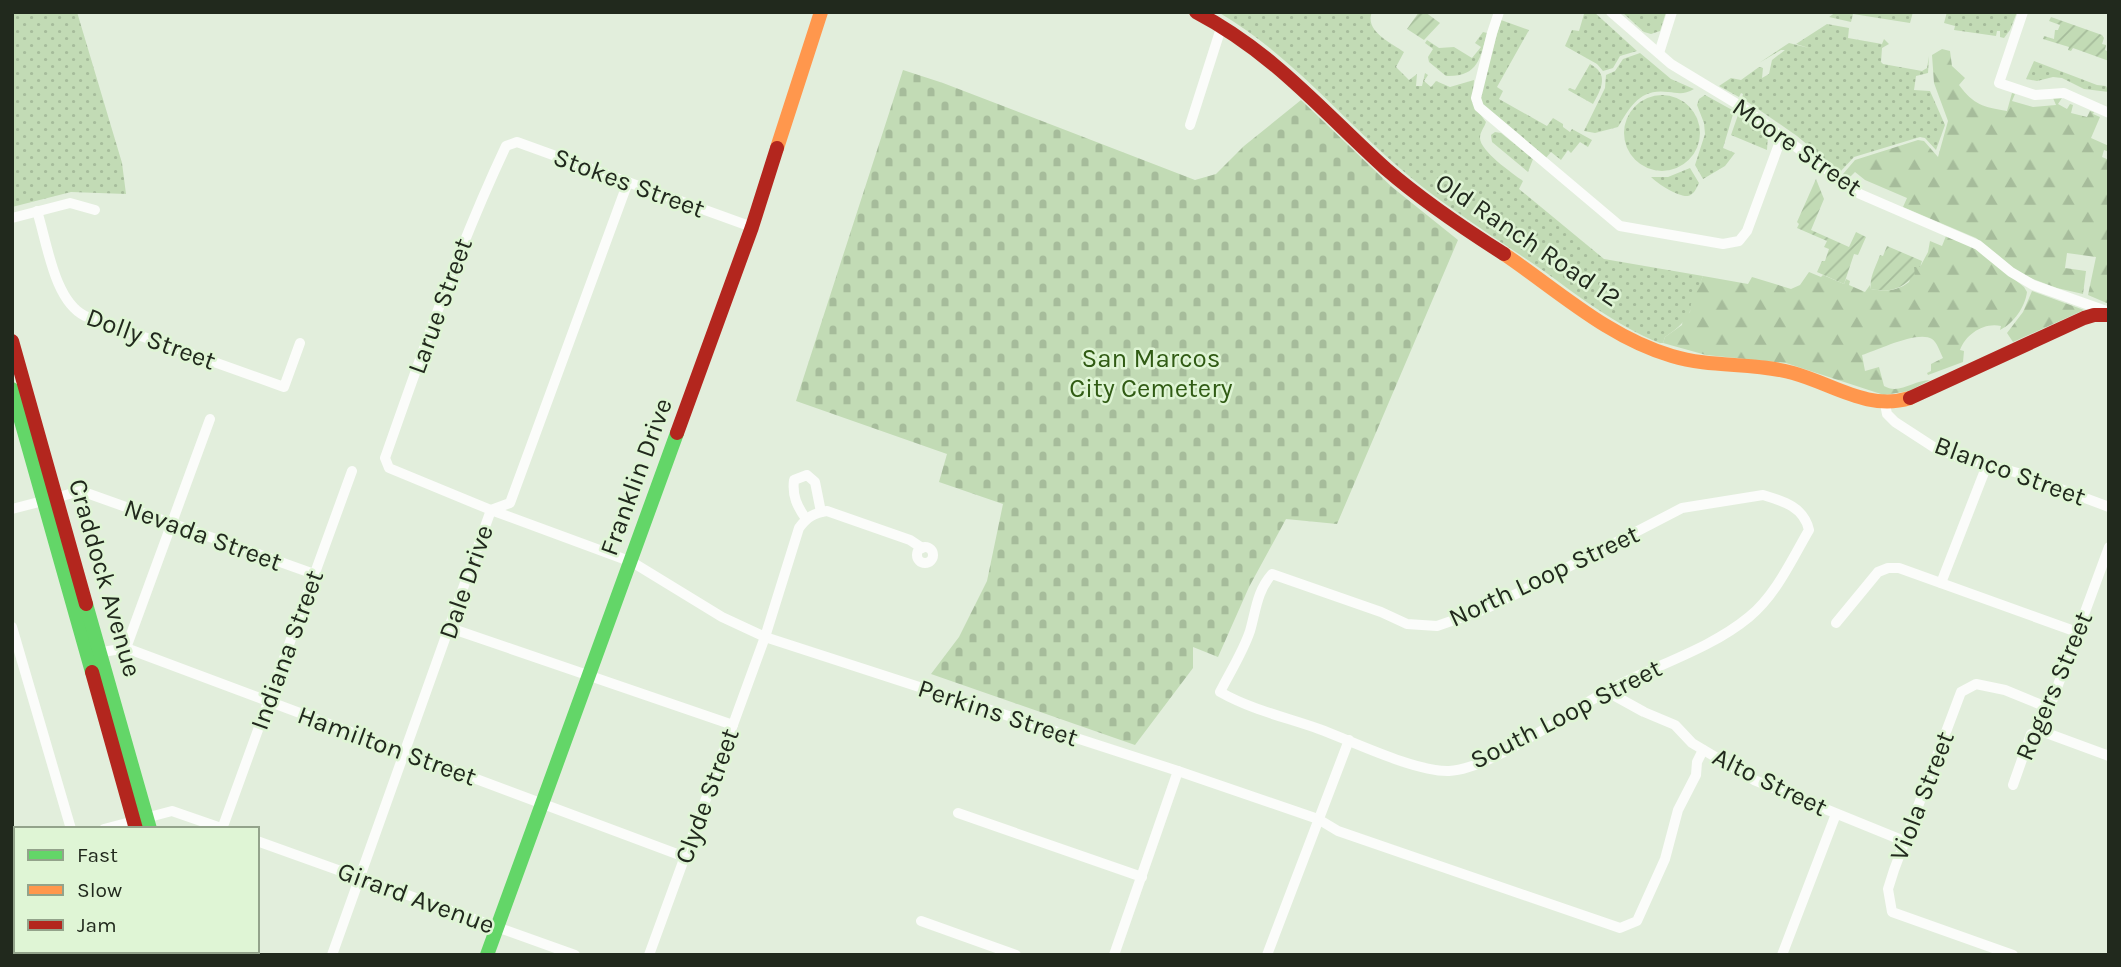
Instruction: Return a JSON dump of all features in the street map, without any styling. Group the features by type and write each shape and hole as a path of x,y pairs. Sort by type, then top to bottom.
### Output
{"street":[{"name":"Franklin Drive","path":"487,955 752,227 821,12"},
{"name":"Old Ranch Road 12","path":"1196,12 1245,39 1284,69 1377,161 1414,192 1631,340 1656,351 1698,363 1788,372 1864,401 1885,404"},
{"path":"1499,12 1476,98 1479,107 1620,226 1723,244 1739,242 1747,231 1782,136"},
{"name":"Moore Street","path":"1611,12 1671,64 1742,107 1860,194 1978,245 2011,272 2033,285 2109,313"},
{"path":"1659,53 1672,12"},
{"path":"2023,12 1999,83 2035,95 2064,93 2109,113"},
{"path":"1190,125 1222,25"},
{"name":"Stokes Street","path":"506,146 517,142 752,227"},
{"name":"Larue Street","path":"389,468 385,458 443,295 476,209 506,146"},
{"name":"Dale Drive","path":"332,955 491,510 510,503 628,182"},
{"path":"12,218 70,203 95,210"},
{"name":"Dolly Street","path":"37,211 63,295 74,310 85,316 284,387 300,343"},
{"path":"1885,404 1908,400 2084,318 2109,313"},
{"name":"Craddock Avenue","path":"12,341 50,499 142,823"},
{"name":"Craddock Avenue","path":"12,389 50,499"},
{"name":"Blanco Street","path":"1885,404 1887,414 1895,422 1935,447 2018,473 2109,507"},
{"path":"126,648 210,419"},
{"path":"1941,583 1987,465"},
{"name":"Perkins Street","path":"389,468 491,510 632,562 722,617 765,637 1178,771 1318,819 1338,831 1620,928 1637,921 1665,859 1678,810 1696,775 1697,762 1703,750"},
{"name":"Indiana Street","path":"223,827 352,471"},
{"path":"821,512 815,482 807,475 794,480 796,504 806,519 827,511 910,540 922,548"},
{"name":"Nevada Street","path":"12,509 82,491 314,575"},
{"name":"North Loop Street","path":"1220,692 1250,631 1254,606 1260,592 1272,574 1408,624 1437,626 1483,610 1682,509 1763,495 1796,509 1807,518 1807,523"},
{"name":"Clyde Street","path":"649,955 765,637 799,528 806,519"},
{"name":"South Loop Street","path":"1220,692 1269,714 1349,740 1415,766 1449,771 1489,758 1606,691 1729,632 1752,615 1773,590 1809,530 1807,523"},
{"name":"Rogers Street","path":"2013,785 2031,734 2040,731 2109,547"},
{"path":"1836,623 1878,572 1899,568 2077,632"},
{"path":"2096,580 2109,584"},
{"path":"12,627 70,827"},
{"path":"450,628 733,725"},
{"name":"Hamilton Street","path":"94,654 126,648 685,857"},
{"name":"Viola Street","path":"2013,955 1892,912 1888,889 1961,692 1976,684 2005,690 2049,708"},
{"name":"Alto Street","path":"1606,691 1675,725 1692,743 1754,780 1904,841"},
{"path":"2040,731 2109,756"},
{"path":"1267,955 1349,740"},
{"path":"1114,955 1178,771"},
{"path":"117,827 142,823 172,811 220,827"},
{"path":"958,813 1142,877"},
{"path":"1782,955 1836,814"},
{"name":"Girard Avenue","path":"259,842 575,955"},
{"path":"921,921 1016,955"}],"green space":[{"path":"12,12 77,12 122,163 126,194 71,192 12,207"},
{"path":"1218,12 1372,12 1375,31 1404,52 1396,67 1409,80 1417,74 1416,86 1422,86 1425,73 1428,75 1424,81 1431,87 1436,81 1450,87 1474,80 1473,103 1486,122 1480,138 1485,149 1523,181 1519,189 1604,259 1703,276 1687,317 1660,343 1597,309 1429,192 1395,164 1289,64"},
{"path":"1419,12 1425,12 1440,23 1424,40 1407,29"},
{"path":"1578,12 1594,12 1637,51 1620,56 1613,68 1603,71 1597,64 1565,46 1572,30 1579,31 1584,14"},
{"path":"1622,12 1666,12 1660,31 1651,34 1644,32"},
{"path":"1836,12 1913,12 1910,23 1853,14 1851,22 1829,17"},
{"path":"1947,12 2017,12 2004,38 2000,37 2000,31 1997,31 1996,36 1954,30 1955,26 1944,23"},
{"path":"2051,17 2102,35 2102,44 2106,45 2105,50 2109,52 2109,61 2073,48 2068,50 2069,47 2043,39 2044,36 2054,39 2055,30 2058,30 2060,25 2049,21"},
{"path":"1501,20 1529,30 1497,87 1503,91 1499,99 1547,126 1553,118 1570,132 1572,129 1592,140 1588,147 1580,142 1571,153 1568,150 1561,160 1551,152 1545,159 1482,105 1480,94"},
{"path":"1827,24 1849,28 1848,38 1882,44 1884,39 1889,44 1882,48 1883,64 1922,71 1927,68 1929,56 1928,73 1916,76 1914,90 1930,91 1945,125 1936,150 1925,138 1920,137 1854,157 1840,172 1797,136 1742,98 1743,94 1739,97 1719,86 1731,78 1741,80 1759,67 1763,68 1762,78 1769,74 1772,60 1785,50 1759,63 1789,43 1809,48 1796,44"},
{"path":"1483,32 1487,33 1476,65 1471,70 1457,76 1446,76 1429,62 1428,57 1433,49 1425,43 1427,40 1439,48 1454,47 1472,58 1481,47 1475,43"},
{"path":"1942,49 1950,51 1952,66 1965,78 1959,85 1969,97 1980,104 2007,111 2012,93 2015,94 2012,101 2033,107 2056,105 2053,98 2058,96 2062,98 2058,104 2067,109 2070,104 2073,105 2071,113 2087,117 2090,111 2100,117 2091,138 2109,146 2109,152 2104,150 2102,157 2109,160 2109,304 2088,295 2096,257 2067,253 2065,268 2086,271 2083,294 2057,288 2018,272 1976,238 1903,207 1907,198 1865,180 1855,172 1848,179 1843,174 1855,160 1918,140 1924,141 1938,157 1948,121 1934,83 1932,55"},
{"path":"1640,53 1671,79 1694,89 1681,93 1650,93 1637,100 1618,127 1595,133 1584,131 1605,88 1606,75 1615,71 1623,59"},
{"path":"2034,61 2106,86 2109,92 2084,89 2062,78 2037,81 2026,79"},
{"path":"1590,64 1602,77 1601,87 1593,104 1568,90 1575,90"},
{"name":"San Marcos City Cemetery","path":"903,70 1195,180 1216,174 1244,146 1301,100 1392,187 1458,240 1337,524 1286,519 1249,587 1218,657 1193,647 1193,668 1135,745 931,674 959,637 987,581 1003,504 939,482 947,454 796,401"},
{"path":"1662,95 1676,98 1689,106 1697,119 1700,133 1697,147 1689,160 1676,168 1662,171 1648,168 1635,160 1627,147 1624,133 1627,119 1635,106 1648,98"},
{"path":"1705,95 1734,111 1723,148 1735,153 1725,166 1703,179 1695,165 1705,134 1697,105 1699,99"},
{"path":"1740,114 1768,135 1767,150 1731,135"},
{"path":"1495,132 1501,133 1533,159 1528,172 1492,142 1491,135"},
{"path":"1690,168 1699,183 1694,193 1688,196 1674,192 1651,177 1668,177"},
{"path":"1816,179 1824,199 1811,230 1849,247 1856,232 1866,237 1858,255 1854,254 1844,284 1817,272 1829,249 1824,247 1827,241 1797,228 1797,222"},
{"path":"1946,236 1975,247 2024,287 2026,298 2018,314 2005,327 2000,330 2001,326 1988,326 1976,330 1967,339 1960,350 1964,351 1963,362 1928,375 1931,364 1943,358 1935,342 1926,337 1908,339 1862,355 1865,371 1879,367 1884,386 1895,389 1930,380 1909,391 1884,395 1786,363 1706,355 1663,343 1665,337 1682,325 1683,317 1690,312 1703,276 1748,284 1752,277 1791,289 1800,285 1809,272 1844,284 1846,279 1850,281 1849,285 1865,292 1870,285 1871,289 1891,290 1909,282 1914,267 1920,267 1928,252 1930,241 1942,246"},
{"path":"1887,246 1922,261 1920,267 1914,267 1915,274 1901,286 1890,290 1871,289 1873,272"},
{"path":"2032,291 2084,310 2013,342 2007,333 2023,312"}],"traffic: fast":[{"path":"12,389 92,672"},
{"path":"487,955 677,433"},
{"path":"86,604 149,827"}],"traffic: slow":[{"path":"777,148 821,12"},
{"path":"1504,254 1584,312 1649,348 1687,360 1763,367 1793,373 1865,399 1895,401 1910,398"}],"traffic: jam":[{"path":"1196,12 1224,28 1274,64 1386,169 1458,224 1504,254"},
{"path":"677,433 752,227 777,148"},
{"path":"1910,398 2084,318 2109,315"},
{"path":"12,341 86,604"},
{"path":"92,672 135,827"}]}
